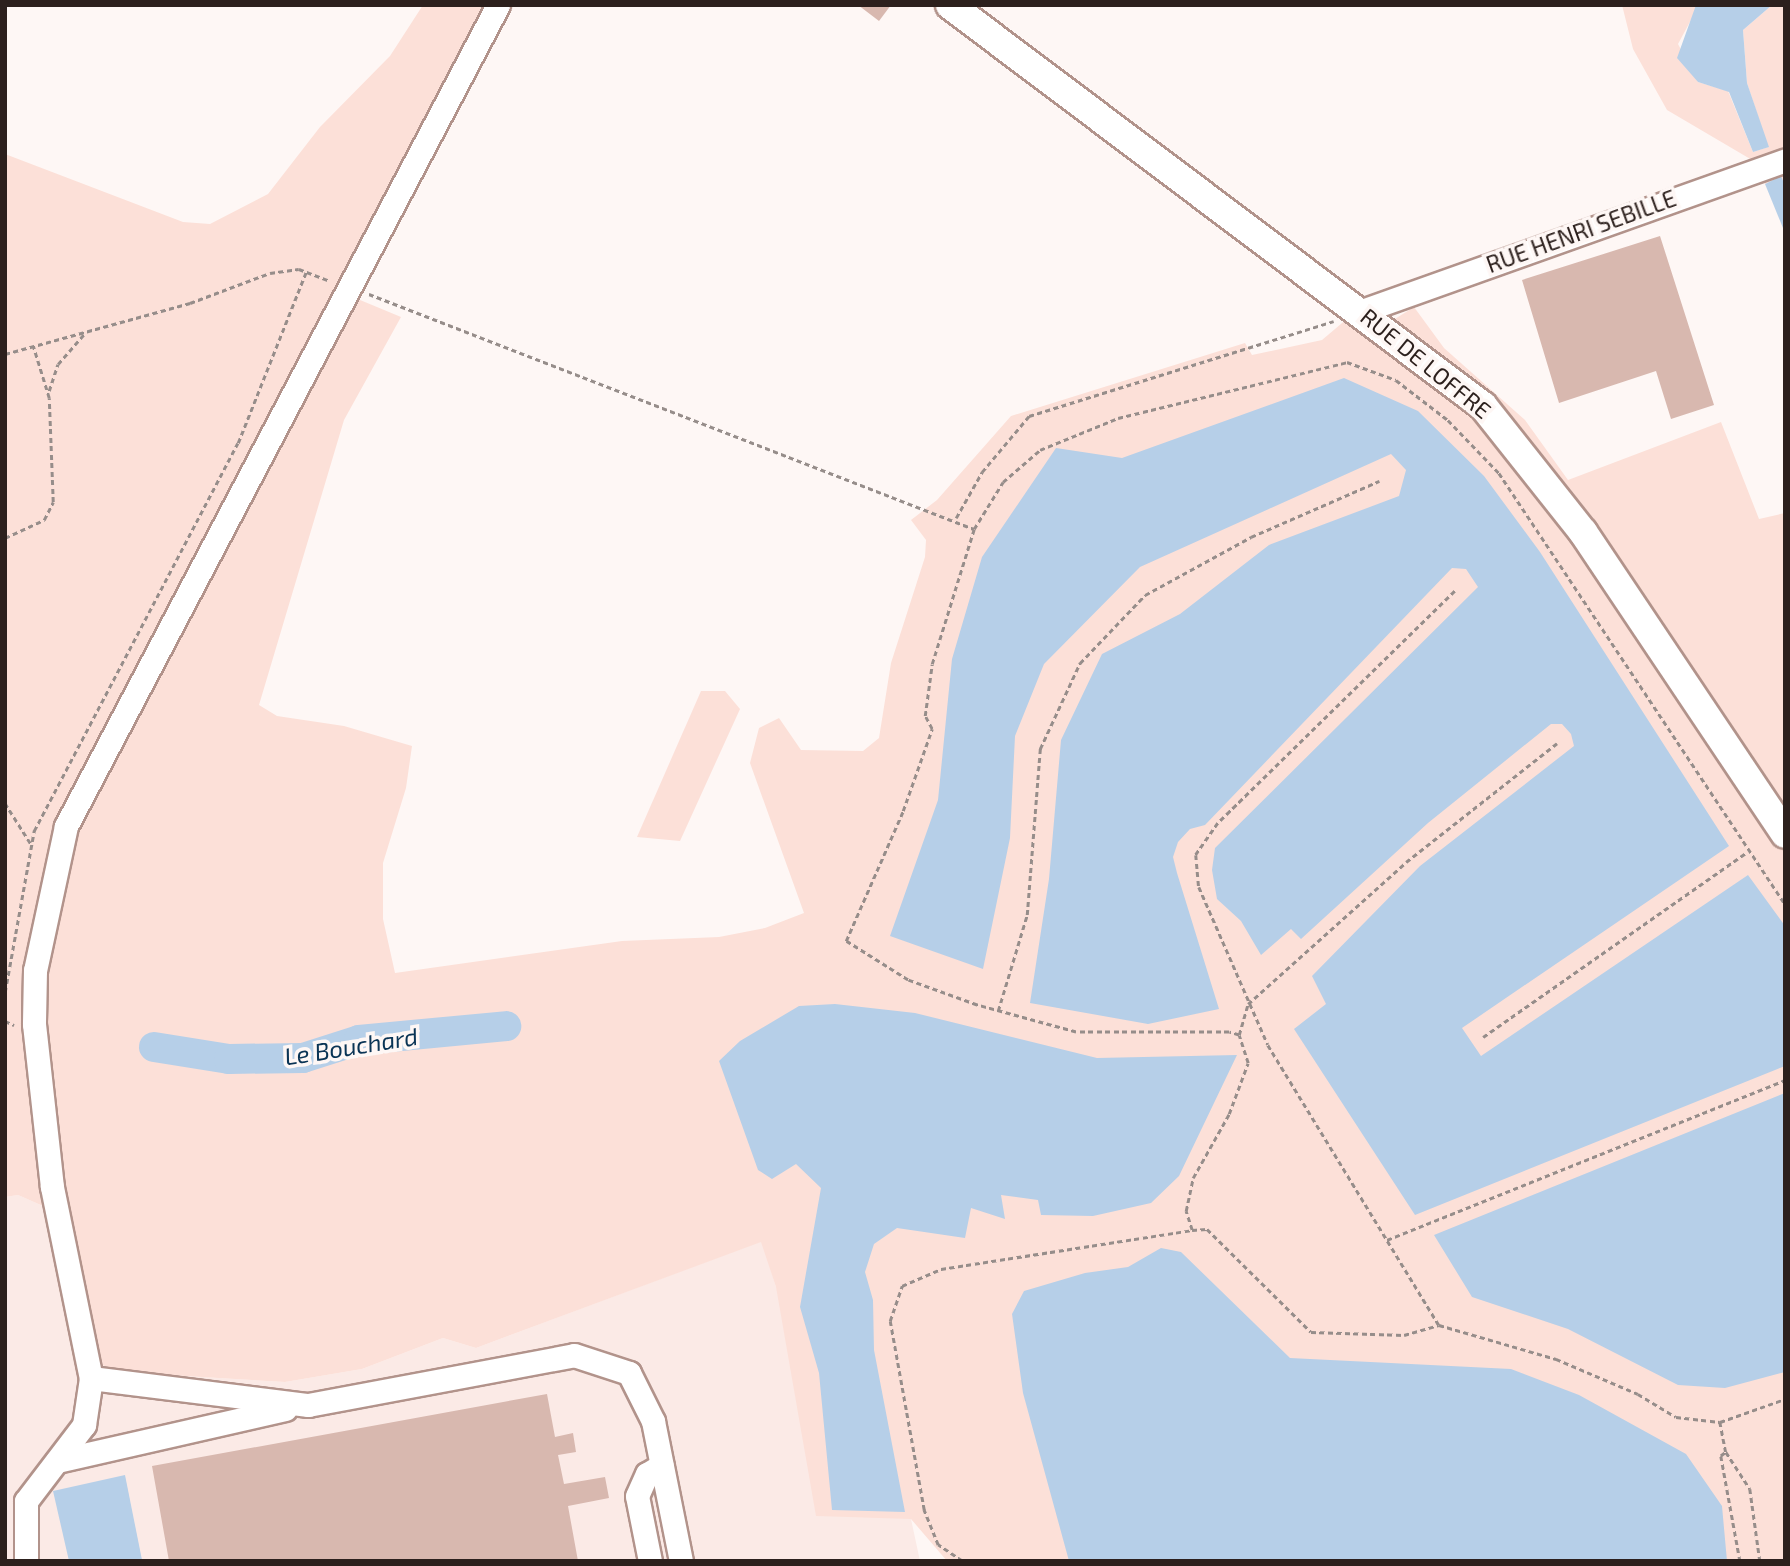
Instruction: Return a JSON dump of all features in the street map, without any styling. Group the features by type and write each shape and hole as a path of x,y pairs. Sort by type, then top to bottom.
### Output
{"main road":[{"name":"RUE DE LOFFRE","path":"950,5 1369,307 1472,396 1515,442 1590,542 1785,834"}],"lane":[{"path":"26,1561 26,1501 84,1425 91,1378 52,1187 34,1024 37,944 66,826 121,714 351,286 498,5"},
{"name":"RUE HENRI SEBILLE","path":"1369,307 1785,160"},
{"path":"57,1461 308,1405 574,1355 629,1373 653,1421 681,1561"},
{"path":"91,1378 308,1405"},
{"path":"650,1561 637,1496 647,1474 662,1465"}],"path":[{"path":"5,992 31,844 47,803 238,443 306,271"},
{"path":"5,354 270,274 306,271 956,518 974,529"},
{"path":"956,518 982,472 1028,416 1306,334 1335,319"},
{"path":"49,398 58,364 88,330"},
{"path":"5,538 44,520 53,502 56,479 49,398 33,346"},
{"path":"1238,1035 1076,1032 998,1011 908,980 846,940 903,811 932,729 925,716 932,664 974,529 1003,482 1040,450 1118,418 1347,362 1396,380 1448,420 1499,474 1747,852 1785,904"},
{"path":"998,1011 1027,915 1040,749 1080,663 1146,595 1251,537 1379,481"},
{"path":"1438,1325 1248,1004 1199,887 1196,855 1202,842 1455,591"},
{"path":"1192,1230 1186,1211 1194,1178 1229,1114 1248,1063 1238,1035 1248,1004 1406,863 1557,743"},
{"path":"5,803 31,844"},
{"path":"1483,1037 1747,852"},
{"path":"1387,1240 1785,1080"},
{"path":"962,1561 938,1545 924,1510 890,1321 902,1286 916,1275 989,1259 1207,1228 1311,1332 1404,1335 1438,1325 1556,1359 1638,1394 1676,1417 1720,1422 1785,1399"},
{"path":"1720,1422 1726,1452 1750,1489 1760,1561"},
{"path":"1726,1452 1721,1456 1740,1561"}],"shaded area":[{"path":"423,5 489,5 336,290 401,317 344,420 259,705 277,716 344,726 412,746 406,788 383,863 383,919 395,973 622,941 719,937 765,928 804,913 750,763 759,728 779,718 801,750 863,751 879,738 891,663 925,557 926,540 911,520 937,500 1011,416 1245,343 1252,355 1322,340 1348,318 1371,334 1414,307 1444,348 1525,420 1568,480 1721,422 1759,519 1785,513 1785,1561 947,1561 911,1519 816,1516 776,1287 761,1242 476,1348 443,1338 362,1369 285,1382 118,1372 76,1353 43,1206 18,1195 5,1197 5,154 183,222 210,224 268,194 320,127 390,56"},
{"path":"1622,5 1698,7 1678,44 1698,82 1728,91 1753,152 1768,147 1747,83 1743,30 1772,5 1785,5 1785,185 1781,177 1765,184 1752,160 1667,110 1633,49"},
{"path":"701,691 725,691 740,709 680,841 637,837"},
{"path":"18,1195 43,1206 76,1353 118,1372 285,1382 362,1369 443,1338 476,1348 762,1241 776,1287 911,1519 920,1561 5,1561 5,1197"}],"water":[{"path":"1696,5 1772,5 1743,30 1747,83 1769,147 1753,152 1729,92 1698,82 1677,58"},
{"path":"1781,176 1785,185 1785,233 1765,184"},
{"path":"1344,378 1418,411 1484,476 1540,552 1729,846 1462,1028 1481,1056 1748,875 1785,926 1785,1066 1415,1215 1294,1029 1326,1004 1312,976 1420,866 1574,746 1571,734 1562,724 1551,724 1428,823 1301,939 1291,929 1261,955 1241,921 1217,899 1212,870 1215,848 1478,587 1466,569 1452,568 1205,825 1190,829 1178,842 1173,857 1219,1009 1148,1024 1030,1003 1049,879 1061,740 1102,654 1180,614 1269,545 1399,496 1406,470 1391,454 1140,567 1044,664 1015,736 1010,838 983,969 890,936 938,800 952,659 982,557 1056,448 1122,458"},
{"path":"835,1004 915,1013 1097,1058 1237,1055 1179,1176 1151,1203 1093,1216 1041,1215 1038,1200 1001,1195 1005,1219 971,1208 965,1238 897,1228 874,1244 865,1272 873,1300 874,1350 905,1512 832,1510 819,1373 800,1307 821,1188 796,1164 772,1179 758,1170 719,1061 740,1041 799,1006"},
{"path":"1785,1093 1785,1372 1725,1388 1678,1385 1568,1329 1472,1297 1434,1235"},
{"path":"1161,1248 1181,1252 1290,1358 1511,1369 1579,1395 1686,1454 1722,1506 1727,1561 1069,1561 1023,1393 1012,1314 1024,1291 1085,1273 1128,1267"},
{"path":"125,1475 142,1560 69,1561 53,1491"}],"building":[{"path":"858,5 891,5 879,21"},
{"path":"1660,236 1714,405 1671,419 1656,371 1559,403 1522,280"},
{"path":"547,1394 555,1437 573,1433 576,1452 558,1455 564,1484 605,1477 609,1498 568,1506 578,1561 169,1561 152,1466"}],"waterway":[{"name":"Le Bouchard","path":"154,1047 229,1059 303,1058 359,1040 506,1026"}]}
